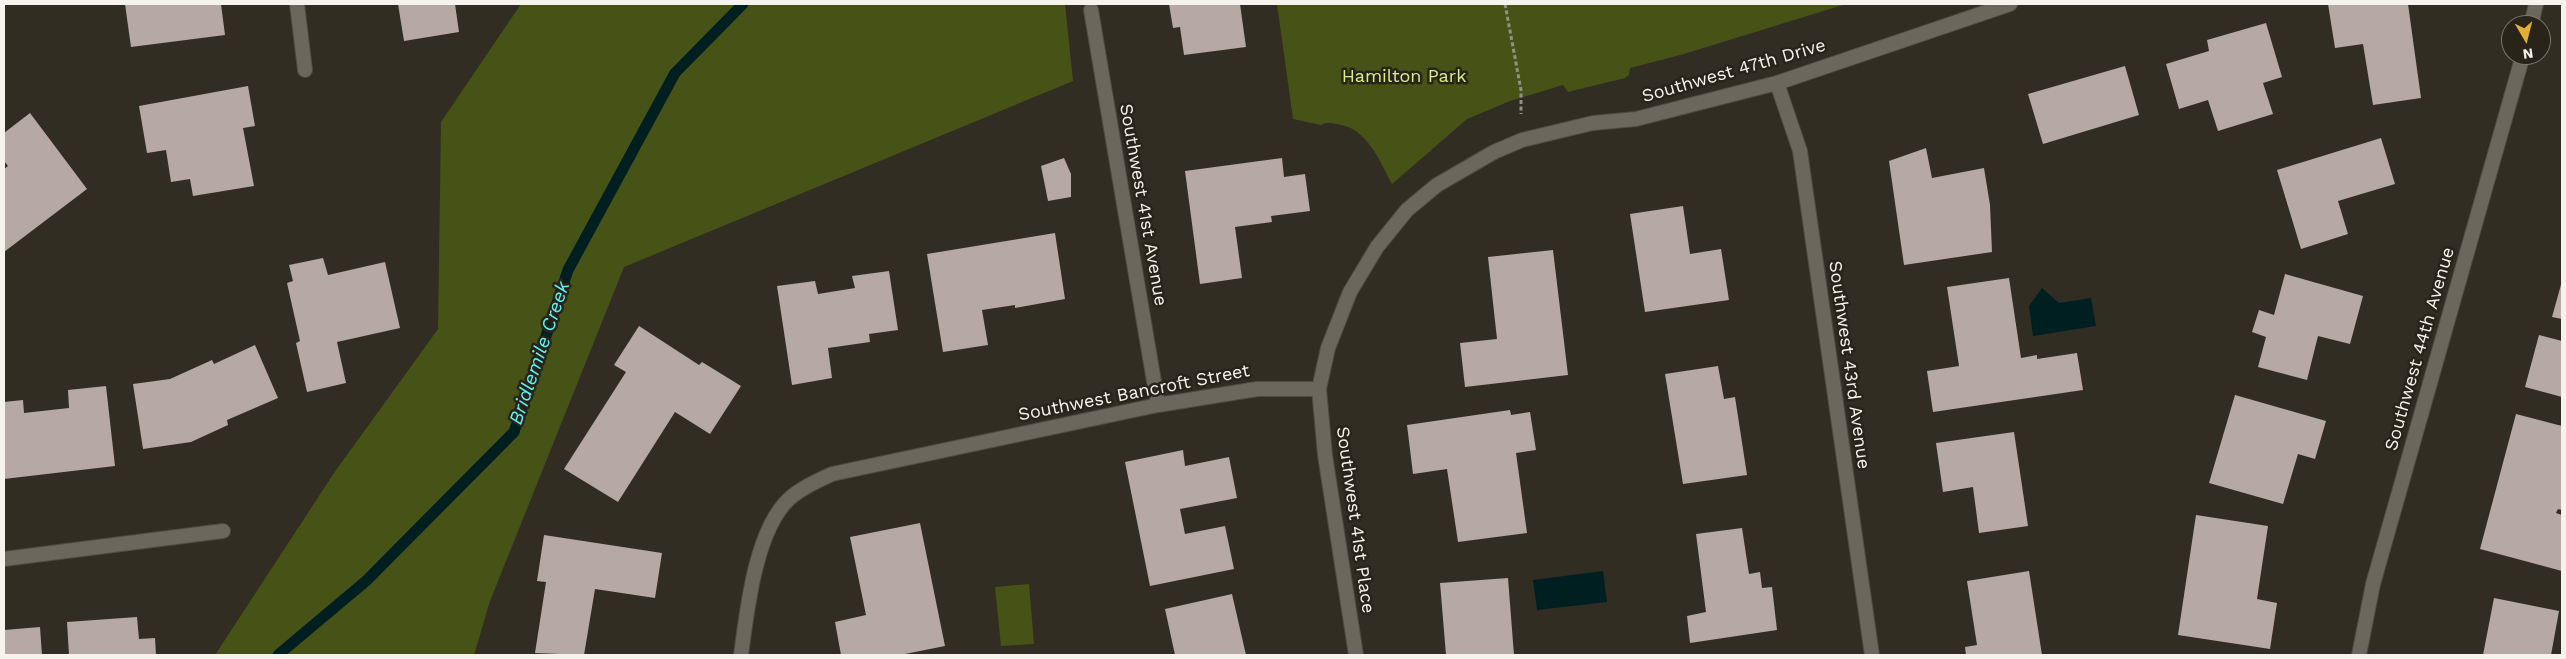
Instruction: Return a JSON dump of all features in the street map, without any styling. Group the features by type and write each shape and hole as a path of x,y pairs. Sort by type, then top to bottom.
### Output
{"street":[{"path":"297,4 305,70"},
{"name":"Southwest 47th Drive","path":"1522,140 1593,123 1636,119 1777,83 2010,4"},
{"name":"Southwest 41st Avenue","path":"1091,10 1158,405"},
{"name":"Southwest 44th Avenue","path":"2359,655 2373,584 2520,65"},
{"name":"Southwest 43rd Avenue","path":"1777,83 1800,151 1872,655"},
{"path":"1319,389 1328,348 1350,292 1377,247 1407,210 1437,185 1494,152 1522,140"},
{"name":"Southwest Bancroft Street","path":"741,655 753,572 773,522 788,500 805,486 832,474 1158,405 1257,389 1319,389"},
{"name":"Southwest 41st Place","path":"1319,389 1325,455 1356,655"},
{"path":"4,559 223,531"}],"path":[{"path":"1505,4 1521,90 1522,140"}],"green space":[{"path":"521,4 1065,4 1073,81 624,267 490,601 474,655 215,655 334,473 438,329 441,122"},
{"name":"Hamilton Park","path":"1277,4 1846,4 1684,54 1630,68 1629,75 1625,78 1568,92 1563,85 1510,101 1467,119 1392,184 1371,146 1356,131 1347,126 1327,123 1321,125 1293,119"},
{"path":"1029,584 1034,644 1001,646 995,587"}],"water":[{"path":"2042,288 2059,303 2091,298 2096,326 2033,336 2029,306"},
{"path":"1603,571 1607,602 1537,610 1533,580"}],"building":[{"path":"125,4 221,4 225,35 131,47"},
{"path":"398,4 455,4 459,32 404,41"},
{"path":"1169,4 1240,4 1246,47 1184,55 1180,27 1173,28"},
{"path":"2328,4 2408,4 2421,98 2373,105 2363,44 2335,48"},
{"path":"2266,23 2282,77 2263,83 2273,114 2218,131 2208,100 2179,109 2166,64 2209,51 2207,40"},
{"path":"2125,66 2139,115 2043,144 2028,94"},
{"path":"248,86 255,126 243,128 254,186 193,196 190,179 171,182 166,150 147,153 139,106"},
{"path":"30,113 87,189 4,252 4,169 8,166 4,161 4,133"},
{"path":"2381,138 2395,184 2338,201 2348,234 2301,249 2277,170"},
{"path":"1926,148 1932,178 1984,168 1990,205 1992,252 1904,265 1889,161"},
{"path":"1064,158 1071,174 1071,197 1048,201 1041,166"},
{"path":"1282,158 1284,177 1305,174 1310,211 1271,216 1272,222 1235,227 1242,278 1200,284 1185,171"},
{"path":"1683,206 1690,254 1721,249 1729,300 1645,312 1630,214"},
{"path":"1055,233 1065,299 1015,308 1015,305 982,310 988,345 943,352 927,254"},
{"path":"1553,250 1568,375 1465,387 1460,343 1497,339 1488,257"},
{"path":"323,258 328,275 385,262 400,328 337,342 346,383 307,392 296,343 300,341 287,283 293,281 289,265"},
{"path":"889,271 898,330 869,334 870,342 828,348 832,378 792,385 777,286 815,281 818,294 855,288 852,276"},
{"path":"2285,274 2363,296 2350,344 2318,336 2307,380 2258,367 2266,337 2252,332 2259,310 2274,315"},
{"path":"2009,278 2021,358 2037,355 2037,359 2077,353 2083,390 1933,412 1927,371 1959,366 1947,287"},
{"path":"2562,281 2562,319 2552,317"},
{"path":"639,326 699,365 702,362 741,386 710,434 675,412 618,502 564,469 626,372 614,365"},
{"path":"2539,335 2562,341 2562,397 2525,387"},
{"path":"255,345 278,398 227,420 228,425 191,442 143,449 133,384 170,379 212,360 214,364"},
{"path":"1718,366 1724,399 1735,397 1747,475 1683,484 1665,374"},
{"path":"106,386 115,466 4,479 4,402 23,400 24,413 69,408 68,390"},
{"path":"2235,395 2326,421 2315,459 2298,454 2283,504 2209,483"},
{"path":"1510,410 1511,415 1530,412 1536,450 1516,453 1527,533 1458,542 1447,469 1413,474 1407,425"},
{"path":"2516,414 2562,426 2562,510 2558,509 2556,513 2562,515 2562,571 2480,549"},
{"path":"2014,432 2028,526 1979,533 1973,487 1943,492 1936,443"},
{"path":"1183,450 1185,466 1229,457 1237,498 1180,509 1185,534 1225,526 1234,569 1150,586 1125,462"},
{"path":"2196,515 2268,526 2257,599 2277,603 2270,649 2178,635"},
{"path":"920,523 945,646 900,655 841,655 835,622 866,615 850,537"},
{"path":"1742,528 1749,574 1760,572 1762,588 1772,587 1777,630 1690,643 1687,616 1706,612 1696,534"},
{"path":"544,535 662,553 655,598 595,589 584,655 535,653 546,582 537,581"},
{"path":"2029,571 2042,655 1966,655 1965,647 1977,645 1967,581"},
{"path":"1508,578 1514,655 1446,655 1440,583"},
{"path":"1232,594 1246,655 1175,655 1165,609"},
{"path":"2494,598 2559,611 2551,655 2483,655"},
{"path":"137,617 139,639 155,638 156,655 69,655 67,622"},
{"path":"40,627 42,655 4,655 4,630"}],"waterway":[{"name":"Bridlemile Creek","path":"278,655 366,581 514,432 568,270 675,73 743,4"}]}
